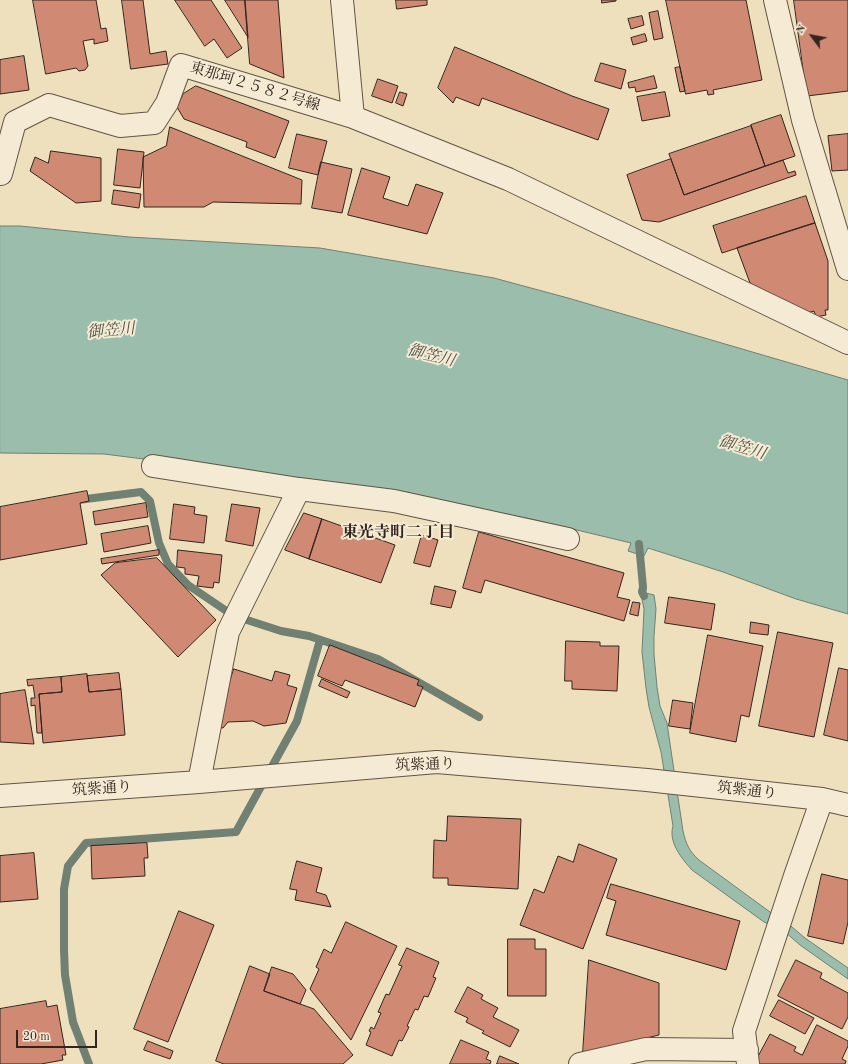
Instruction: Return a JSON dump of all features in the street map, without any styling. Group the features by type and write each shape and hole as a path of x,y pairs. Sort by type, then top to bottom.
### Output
{"street":[{"path":"342,0 353,117 508,179 848,343"},
{"path":"775,0 803,120 848,269"},
{"name":"東那珂２５８２号線","path":"0,174 15,122 49,105 120,126 154,123 167,103 181,65 353,117"},
{"path":"153,466 299,489 394,501 568,539"},
{"path":"199,782 228,632 299,489"},
{"name":"筑紫通り","path":"0,796 199,782 437,762 647,780 822,799 848,805"},
{"path":"580,1064 646,1049 748,1057 744,1031 822,799"}],"water":[{"name":"御笠川","path":"0,226 20,226 129,237 320,248 494,278 568,298 848,380 848,614 796,599 723,572 648,548 644,556 628,551 631,543 531,519 310,480 104,454 0,453"},
{"path":"640,587 646,588 646,593 654,595 656,609 654,654 657,687 660,706 667,723 683,831 688,847 699,860 848,968 848,979 800,945 784,931 764,922 692,870 677,850 672,838 673,826 661,752 649,707 646,688 642,652 644,609 639,591"}],"building":[{"path":"33,0 96,0 101,29 106,28 108,41 94,44 94,39 83,41 88,66 85,70 79,71 76,68 46,74"},
{"path":"122,0 143,0 150,54 166,51 168,64 131,69"},
{"path":"175,0 211,0 242,48 227,58 214,39 205,46"},
{"path":"225,0 245,0 248,37"},
{"path":"245,0 278,0 284,78 250,64"},
{"path":"396,0 427,0 427,5 397,9"},
{"path":"602,0 616,0 616,1 602,3"},
{"path":"666,0 746,0 762,80 713,90 714,94 708,95 707,90 686,94"},
{"path":"794,0 848,0 848,91 807,96"},
{"path":"658,11 663,38 654,40 649,13"},
{"path":"642,16 644,25 631,29 628,19"},
{"path":"645,34 647,41 633,45 631,38"},
{"path":"455,47 572,96 609,109 598,140 482,98 479,106 456,97 453,103 438,88"},
{"path":"24,56 29,90 0,94 0,60"},
{"path":"601,63 626,70 621,89 595,81"},
{"path":"680,67 685,91 680,92 675,68"},
{"path":"654,76 657,88 636,92 635,87 629,88 628,83"},
{"path":"378,79 398,86 392,103 372,96"},
{"path":"196,86 289,121 275,158 246,147 247,142 184,119 177,107 183,94"},
{"path":"400,92 407,94 403,106 396,103"},
{"path":"665,92 670,116 642,121 637,97"},
{"path":"781,115 795,156 765,166 751,125"},
{"path":"751,126 765,166 684,195 669,154"},
{"path":"170,127 302,180 301,204 213,202 204,207 144,207 143,157 166,146"},
{"path":"297,134 327,141 318,175 289,168"},
{"path":"848,134 848,170 832,171 828,136"},
{"path":"118,149 144,152 140,188 114,185"},
{"path":"51,151 101,158 101,201 76,203 30,171 35,157 48,163"},
{"path":"671,159 684,195 783,160 788,173 795,171 796,175 659,222 642,220 627,175"},
{"path":"321,162 352,169 342,213 312,208"},
{"path":"362,168 390,177 383,198 408,206 416,184 443,193 427,234 348,215"},
{"path":"114,190 141,194 139,208 112,204"},
{"path":"806,196 815,223 722,253 713,226"},
{"path":"815,223 828,261 828,310 825,310 826,315 816,317 814,311 804,314 750,283 737,248"},
{"path":"87,491 89,501 80,503 87,544 0,560 0,507"},
{"path":"146,503 148,517 95,525 93,512"},
{"path":"174,504 195,507 194,514 207,516 204,543 170,539"},
{"path":"232,504 260,508 253,546 226,541"},
{"path":"304,513 322,519 309,559 285,550"},
{"path":"322,519 395,545 381,583 309,559"},
{"path":"148,526 151,543 104,552 101,534"},
{"path":"479,532 624,573 617,597 630,600 624,621 485,580 481,593 463,588"},
{"path":"422,535 438,540 430,567 414,563"},
{"path":"159,550 159,555 102,564 101,559"},
{"path":"178,550 222,555 219,583 214,582 213,588 197,586 199,576 185,574 185,568 177,567"},
{"path":"157,558 216,620 178,657 101,575 115,563"},
{"path":"435,586 456,591 451,608 431,604"},
{"path":"669,597 715,604 711,630 665,623"},
{"path":"633,602 640,603 638,616 630,614"},
{"path":"751,622 769,625 768,635 750,633"},
{"path":"778,632 833,643 814,737 759,726"},
{"path":"708,635 763,646 749,717 741,715 736,742 690,733"},
{"path":"566,641 600,642 600,646 619,646 617,691 572,689 572,681 565,681"},
{"path":"330,645 419,680 417,685 423,687 415,707 345,680 342,686 318,676"},
{"path":"839,668 848,670 848,741 824,735"},
{"path":"234,669 272,681 275,671 290,675 287,685 297,688 286,723 264,726 253,721 228,722 223,728 216,727"},
{"path":"119,673 121,689 89,692 87,676"},
{"path":"87,674 89,692 121,689 125,735 43,743 39,694 62,692 61,677"},
{"path":"61,677 62,692 39,694 42,733 37,733 35,705 31,706 31,698 35,698 33,685 28,686 27,680"},
{"path":"322,679 350,692 347,698 319,686"},
{"path":"25,690 34,744 0,742 0,694"},
{"path":"673,700 693,703 690,729 669,726"},
{"path":"448,816 521,819 518,889 448,885 448,878 433,878 434,840 446,841"},
{"path":"147,843 148,858 144,858 145,876 92,879 91,846"},
{"path":"579,844 617,859 583,949 520,925 534,889 544,893 558,856 573,862"},
{"path":"34,853 38,899 0,902 0,856"},
{"path":"297,861 322,868 316,892 326,895 331,907 295,900 297,890 290,889"},
{"path":"822,874 848,880 848,922 843,944 808,936"},
{"path":"611,884 740,921 726,970 606,935 616,901 607,898"},
{"path":"179,911 214,925 168,1042 134,1029"},
{"path":"346,922 397,946 351,1040 310,989 319,969 316,967 324,949 331,953"},
{"path":"508,939 535,939 535,949 546,949 546,996 508,996"},
{"path":"407,948 439,962 433,977 436,978 428,997 424,996 418,1010 415,1009 407,1026 409,1027 402,1041 399,1040 392,1056 366,1045 371,1032 369,1031 371,1027 374,1029 381,1013 378,1012 386,994 389,995 402,966 399,965"},
{"path":"589,960 659,983 659,1035 583,1053"},
{"path":"796,960 822,973 820,978 848,993 848,1017 842,1029 778,996"},
{"path":"250,966 270,974 264,991 314,1009 353,1055 343,1064 224,1064 216,1061"},
{"path":"272,967 293,974 306,990 300,1004 264,991"},
{"path":"468,987 483,995 481,999 498,1008 493,1017 519,1030 510,1047 482,1033 484,1031 466,1022 468,1018 455,1012"},
{"path":"779,1000 814,1018 805,1034 770,1016"},
{"path":"46,1001 47,1007 57,1005 66,1055 62,1055 63,1060 41,1064 0,1064 0,1009"},
{"path":"817,1025 848,1041 848,1046 842,1059 846,1061 845,1064 759,1064 755,1062 770,1034 796,1047 794,1051 802,1055"},
{"path":"461,1040 489,1052 486,1059 491,1061 490,1064 450,1064"},
{"path":"148,1041 173,1051 170,1059 144,1050"},
{"path":"500,1056 519,1064 497,1064"}],"waterway":[{"path":"78,500 141,492 150,501 159,543 168,564 188,585 228,612 281,631 309,636 378,659 479,717"},
{"path":"639,544 643,587 642,592 644,596"},
{"path":"89,1064 73,1022 65,975 64,889 68,866 86,843 236,832 297,721 320,640"}],"district":[{"name":"東光寺町二丁目","path":"398,533"}]}
